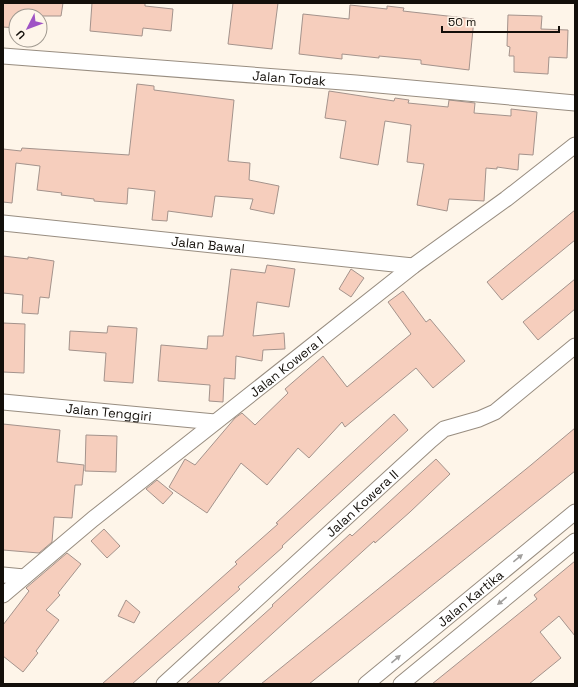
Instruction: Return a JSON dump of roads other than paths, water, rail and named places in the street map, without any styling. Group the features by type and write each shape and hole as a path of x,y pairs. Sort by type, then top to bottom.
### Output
{"street":[{"name":"Jalan Todak","path":"3,56 356,82 575,103"},
{"name":"Jalan Kowera I","path":"3,595 93,518 413,266 506,199 575,145"},
{"name":"Jalan Bawal","path":"3,223 413,266"},
{"name":"Jalan Kowera II","path":"164,684 440,432 444,429 495,412 575,346"},
{"name":"Jalan Tenggiri","path":"3,402 215,422"},
{"name":"Jalan Kartika","path":"366,684 575,512"},
{"name":"Jalan Kartika","path":"401,684 575,541"},
{"path":"3,575 24,577"}]}
